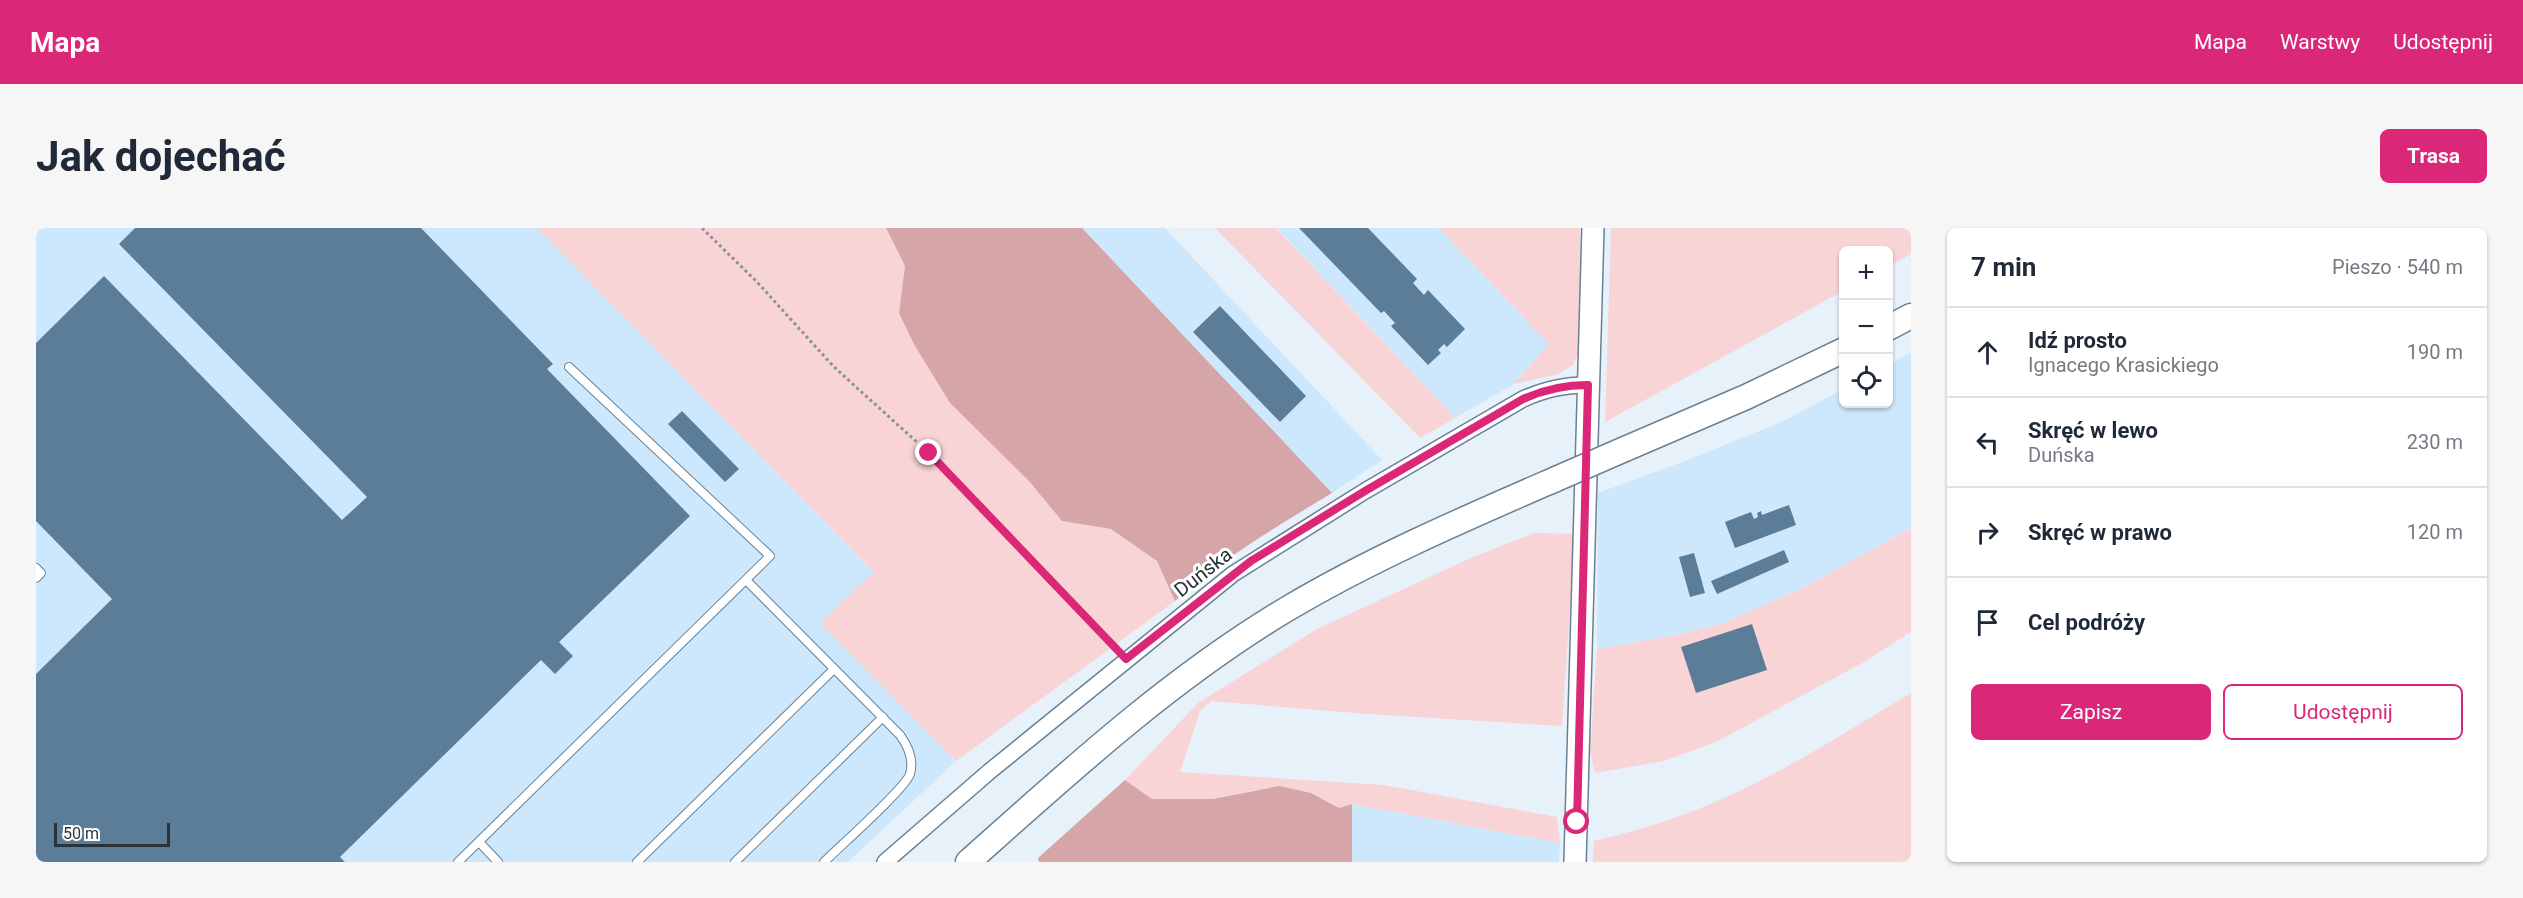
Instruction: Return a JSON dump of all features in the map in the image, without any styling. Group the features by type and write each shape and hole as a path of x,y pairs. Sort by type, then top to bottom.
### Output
{"main road":[{"path":"1893,325 1911,316"},
{"path":"968,862 1101,744 1196,670 1285,610 1354,571 1427,535 1746,397 1839,352"}],"street":[{"path":"1575,862 1593,228"},
{"name":"Duńska","path":"885,862 990,771 1126,659 1251,561 1365,491 1523,399 1555,388 1588,385"}],"lane":[{"path":"458,862 771,556 569,367"},
{"path":"36,568 41,573 36,578"},
{"path":"746,580 883,717 905,742 911,764 910,774 905,783 824,862"},
{"path":"637,862 834,669"},
{"path":"735,862 883,717"},
{"path":"479,842 498,862"}],"path":[{"path":"702,228 757,282 834,367 929,453 1126,659"}],"shaded area":[{"path":"36,228 537,228 874,572 820,623 956,761 848,862 36,862"},
{"path":"537,228 886,228 905,266 899,313 950,403 1029,481 1062,521 1111,529 1157,561 1175,601 956,761 820,623 874,572"},
{"path":"886,228 1082,228 1332,493 1231,556 1175,601 1157,561 1111,529 1062,521 1029,481 950,403 915,346 899,313 905,266"},
{"path":"1082,228 1165,228 1382,460 1332,493"},
{"path":"1215,228 1276,228 1455,418 1420,438"},
{"path":"1277,228 1439,228 1550,345 1514,384 1455,418"},
{"path":"1439,228 1580,228 1581,346 1574,364 1559,374 1514,384 1549,344"},
{"path":"1611,228 1911,228 1911,254 1893,264 1893,246 1839,246 1839,293 1605,422"},
{"path":"1911,352 1911,528 1805,587 1721,624 1677,635 1597,649 1598,493 1784,421 1839,391 1839,408 1893,408 1893,363"},
{"path":"1911,528 1911,632 1864,662 1718,741 1664,761 1595,773 1590,752 1597,649 1677,635 1721,624 1805,587"},
{"path":"1535,533 1575,534 1562,726 1368,714 1211,701 1200,711 1180,772 1384,785 1557,817 1560,843 1352,804 1339,808 1311,793 1256,790 1213,799 1152,799 1125,780 1198,703 1317,629 1473,557"},
{"path":"1911,693 1911,862 1593,862 1594,841 1667,821 1738,792 1797,761"},
{"path":"1125,780 1152,799 1213,799 1279,786 1311,793 1339,808 1352,804 1352,862 1039,862 1038,858"},
{"path":"1352,804 1560,843 1559,862 1352,862"}],"building":[{"path":"135,228 421,228 553,364 547,369 690,516 559,642 573,656 555,674 541,660 340,857 345,862 36,862 36,674 112,599 36,521 36,343 104,276 342,520 367,497 119,244"},
{"path":"1299,228 1368,228 1417,279 1413,283 1424,295 1428,290 1465,329 1447,347 1444,344 1438,350 1441,353 1428,365 1391,326 1395,323 1384,311 1381,313"},
{"path":"1220,306 1306,396 1280,422 1193,332"},
{"path":"682,411 739,469 725,482 668,424"},
{"path":"1789,505 1796,525 1735,548 1725,522 1751,512 1754,519 1761,511 1762,515"},
{"path":"1784,550 1789,562 1717,594 1711,581"},
{"path":"1694,553 1705,593 1690,597 1679,557"},
{"path":"1752,624 1767,670 1696,693 1681,647"}],"route":[{"path":"929,453 1126,659 1251,561 1365,491 1523,399 1544,390 1565,385 1588,385 1577,822"}]}
